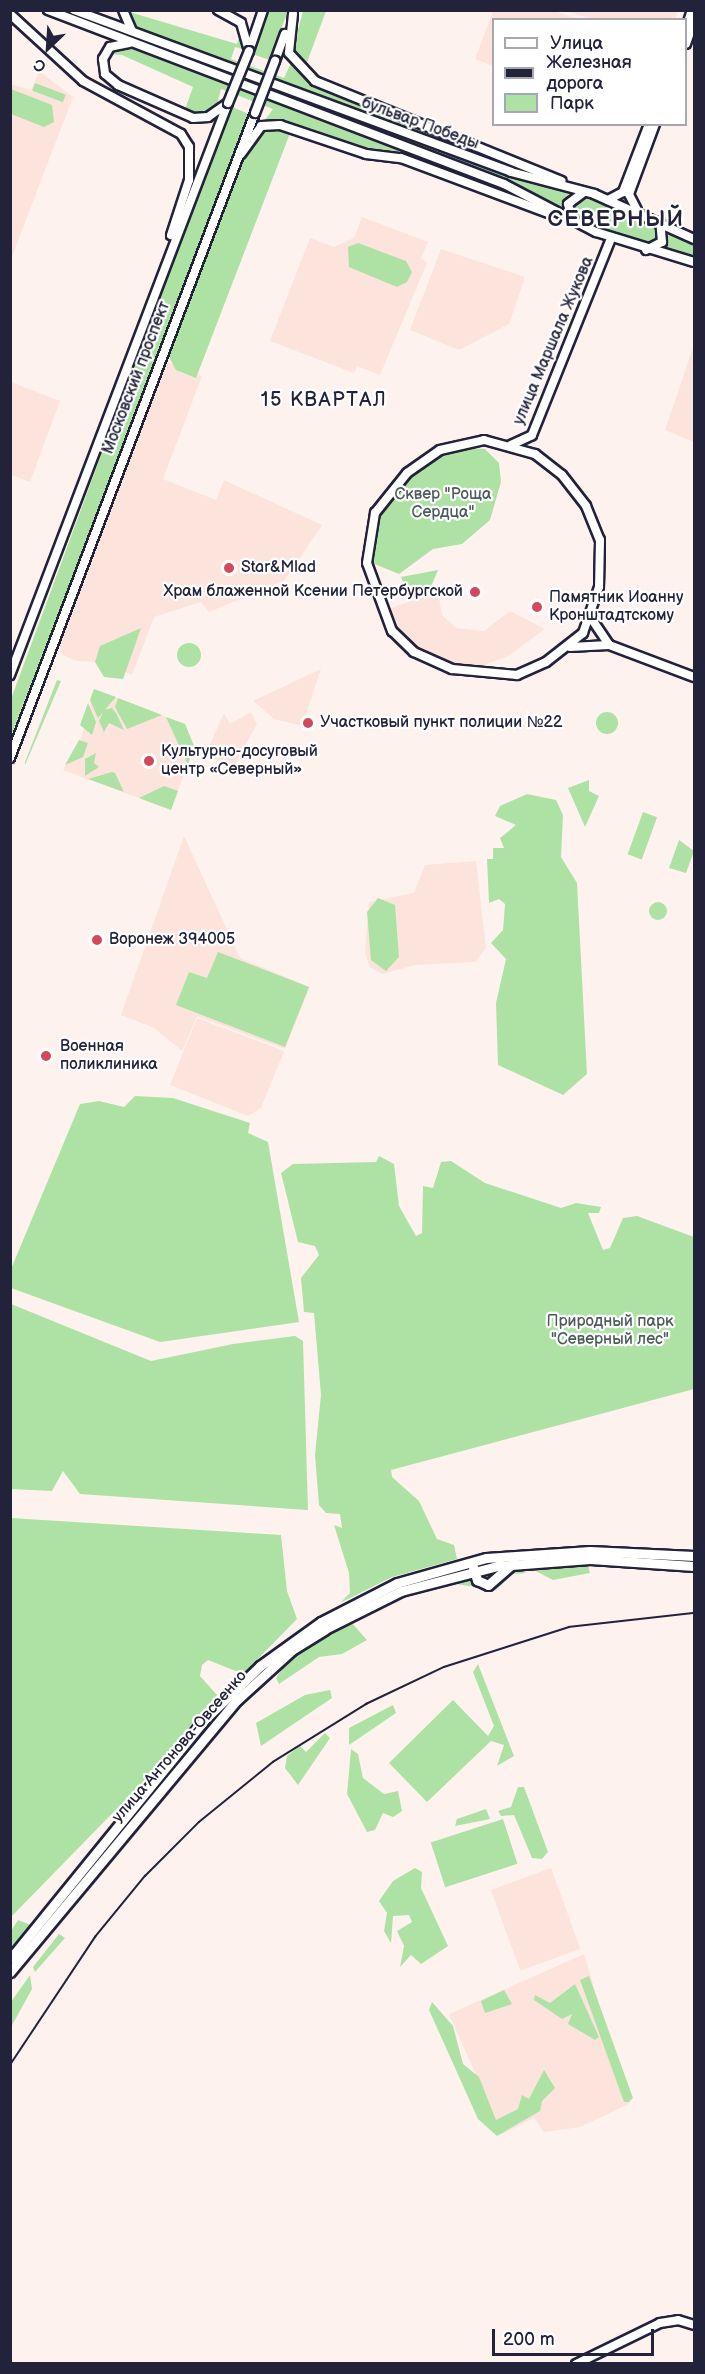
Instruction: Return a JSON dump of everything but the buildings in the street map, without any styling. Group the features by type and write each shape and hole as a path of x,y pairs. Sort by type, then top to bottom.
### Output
{"highway":[{"name":"улица Антонова-Овсеенко","path":"10,1959 202,1723 260,1666 362,1599 397,1583 478,1560 578,1551 694,1556"},
{"name":"улица Антонова-Овсеенко","path":"10,1972 183,1761 266,1672 367,1606 473,1570 512,1564 590,1559 694,1566"},
{"path":"478,1560 473,1570 479,1582 491,1585 512,1564"}],"main road":[{"path":"48,10 133,38"},
{"path":"74,10 133,38"},
{"path":"123,10 133,38"},
{"path":"218,10 241,22 249,51"},
{"name":"Московский проспект","path":"10,675 264,10"},
{"path":"294,12 289,53 310,78 575,187"},
{"name":"Московский проспект","path":"10,758 294,12"},
{"path":"10,14 75,76 168,123 185,140 189,180 164,268"},
{"path":"133,38 110,47 103,59 105,74 118,86 193,118 208,117 228,103"},
{"name":"бульвар Победы","path":"133,38 229,80 504,184 560,216 612,238 646,250 694,262"},
{"name":"бульвар Победы","path":"133,38 500,168 575,187 637,210 694,239"},
{"path":"237,158 261,126 280,125 366,154 401,159 560,216"},
{"path":"572,222 567,204 586,191"},
{"path":"646,250 662,242 660,221"}],"street":[{"path":"687,25 692,10"},
{"path":"687,41 694,21"},
{"path":"608,200 623,192 648,126"},
{"path":"637,210 629,194 654,126"},
{"name":"улица Маршала Жукова","path":"511,445 532,435 612,238"},
{"path":"532,435 535,454"},
{"path":"568,648 591,618 601,576 596,524 576,491 535,454 511,445 461,442 407,473 372,522 366,545 370,577 392,632 414,652 452,669 517,675 568,648 609,645 694,678"},
{"path":"591,618 609,645"},
{"path":"576,2364 660,2323 678,2319 694,2325"}],"shaded area":[{"path":"678,10 675,18 587,18 568,11"},
{"path":"493,11 554,11 575,18 492,18 492,66 475,59"},
{"path":"39,71 73,97 11,259 11,84 31,90"},
{"path":"362,217 428,242 421,258 427,263 380,375 357,366 354,373 270,341 310,238 334,247 354,238"},
{"path":"441,249 525,277 509,324 459,350 410,330"},
{"path":"694,345 694,442 665,430"},
{"path":"165,361 202,376 163,479 216,500 224,480 322,525 284,581 209,612 201,602 154,617 132,675 98,662 77,661 62,655 59,645"},
{"path":"11,382 60,401 30,482 11,475"},
{"path":"438,592 442,615 456,628 484,631 510,611 545,629 508,656 477,668 424,655 395,624 388,609"},
{"path":"321,669 302,726 274,719 253,701"},
{"path":"94,689 185,724 194,746 171,810 63,770 81,739"},
{"path":"251,712 257,724 234,766 205,756 224,713 230,724"},
{"path":"184,836 240,958 310,987 285,1049 197,1016 182,1051 154,1028 121,1015"},
{"path":"476,861 486,948 475,962 415,965 382,974 370,967 365,953 369,902 414,893 425,865"},
{"path":"197,1018 284,1051 261,1108 248,1116 170,1085"},
{"path":"551,1868 580,1949 520,1971 491,1890"},
{"path":"584,1954 629,2104 580,2127 544,2132 534,2118 502,2134 449,2014"}],"green space":[{"path":"56,11 505,176 569,193 561,213 520,189"},
{"path":"126,11 237,44 241,31 242,49 235,47 231,59 284,78 291,63 315,85 541,175 133,27"},
{"path":"269,11 288,11 269,60 253,54"},
{"path":"303,11 326,11 306,65 292,53"},
{"path":"129,47 478,177 526,201 306,127 265,120 273,109 221,89 216,109 197,116 184,112 193,87 122,55 109,54"},
{"path":"35,83 66,95 63,102 32,90"},
{"path":"11,89 52,105 54,122 44,127 11,114"},
{"path":"230,106 251,115 11,736 11,699"},
{"path":"292,128 196,378 176,370 169,357 178,322 237,158 257,130"},
{"path":"585,196 653,222 660,234 657,241 644,245 577,220 572,204"},
{"path":"670,230 694,243 694,256 661,248"},
{"path":"358,243 406,261 412,272 407,282 397,287 349,267 348,247"},
{"name":"Сквер \"Роща Сердца\"","path":"467,448 485,449 499,463 501,482 490,520 462,544 433,549 399,574 372,563 380,515 406,481 445,452"},
{"path":"438,570 430,589 410,599 401,577"},
{"path":"141,628 123,679 104,677 95,662 100,646"},
{"path":"189,643 194,644 200,650 200,660 194,666 189,667 184,666 178,660 177,655 178,650 184,644"},
{"path":"57,680 61,681 25,765 25,762"},
{"path":"94,689 116,697 98,718 90,700"},
{"path":"118,698 162,715 127,729 115,707"},
{"path":"88,703 96,722 92,735 80,725"},
{"path":"112,708 124,730 109,723 104,732 99,721 104,710"},
{"path":"607,712 615,715 618,723 615,731 607,734 599,731 596,723 599,715"},
{"path":"166,717 185,724 194,746 188,765"},
{"path":"79,740 88,743 83,757 65,765"},
{"path":"96,753 94,763 99,767 85,776 85,759"},
{"path":"112,772 115,773 124,792 88,779"},
{"path":"589,780 589,791 599,796 585,827 568,788"},
{"path":"164,786 178,791 171,810 139,798"},
{"path":"527,794 556,800 563,815 561,857 577,883 587,1074 563,1095 498,1065 496,1003 506,959 491,943 503,930 505,904 499,899 489,903 487,859 493,859 493,848 504,848 500,838 516,825 495,816 500,806"},
{"path":"643,812 657,817 642,859 628,854"},
{"path":"679,840 694,851 686,873 669,868"},
{"path":"378,898 395,905 399,957 386,971 371,960 367,912"},
{"path":"654,902 662,902 667,907 665,918 654,920 649,915 649,907"},
{"path":"218,952 309,987 285,1047 176,1005 189,972 207,978"},
{"path":"135,1096 173,1098 250,1123 248,1133 268,1142 299,1322 160,1342 11,1288 11,1269 80,1104 99,1101 124,1107"},
{"name":"Природный парк \"Северный лес\"","path":"379,1156 394,1164 399,1206 416,1236 422,1233 423,1186 433,1188 441,1162 451,1161 485,1183 561,1208 576,1203 601,1207 599,1213 588,1213 603,1250 610,1248 623,1218 637,1216 694,1237 694,1389 391,1470 392,1477 419,1501 437,1539 454,1545 457,1559 392,1577 340,1603 350,1593 349,1573 334,1525 342,1528 340,1514 326,1513 319,1505 315,1455 321,1395 314,1313 304,1312 301,1278 319,1255 315,1246 298,1242 281,1173 293,1164 376,1162"},
{"path":"11,1304 151,1361 233,1344 295,1336 303,1341 308,1510 80,1494 63,1471 52,1491 11,1489"},
{"path":"11,1518 281,1535 287,1591 297,1619 243,1674 208,1660 202,1665 200,1676 217,1695 140,1785 11,1917"},
{"path":"588,1566 590,1573 553,1580 530,1568"},
{"path":"520,1569 526,1573 513,1574 496,1590 456,1584 455,1579 471,1575 479,1586 494,1588 511,1570"},
{"path":"350,1621 367,1640 342,1654 319,1657 279,1684 276,1678 288,1660"},
{"path":"478,1664 514,1756 497,1766 504,1745 491,1741 427,1802 389,1763 453,1700 488,1736 494,1726 473,1672"},
{"path":"330,1690 332,1698 261,1746 256,1723 305,1695"},
{"path":"393,1705 396,1713 349,1745 349,1728"},
{"path":"325,1733 330,1738 298,1785 285,1768 287,1756 300,1746 306,1752"},
{"path":"351,1749 358,1754 363,1778 384,1794 398,1791 402,1811 393,1817 383,1813 375,1830 367,1832 347,1794"},
{"path":"518,1787 524,1787 548,1852 542,1859 532,1858 514,1815 501,1816 498,1811 511,1807"},
{"path":"486,1809 490,1819 455,1826 457,1819"},
{"path":"503,1819 518,1864 445,1887 431,1842"},
{"path":"415,1868 422,1872 421,1888 448,1946 421,1964 411,1955 400,1967 404,1946 397,1931 412,1922 409,1915 393,1916 391,1943 384,1931 387,1913 379,1901 393,1881"},
{"path":"18,1920 31,1925 11,1953 11,1931"},
{"path":"59,1934 65,1938 35,1972 33,1967"},
{"path":"30,1975 32,1989 11,2027 11,2002"},
{"path":"589,1976 633,2098 629,2102 624,2102 580,1980"},
{"path":"575,1984 599,2037 595,2040 568,2024 572,2014 562,2019 534,2000 535,1995 550,2003"},
{"path":"504,1990 512,2004 485,2013 481,2001"},
{"path":"432,2002 453,2026 463,2064 479,2077 496,2120 518,2109 522,2095 529,2099 544,2070 555,2088 542,2101 540,2111 497,2136 478,2119 429,2010"}],"railway":[{"path":"10,2065 95,1937 145,1876 199,1822 273,1762 366,1704 444,1667 569,1627 694,1613"}],"place":[{"name":"Star&Mlad","path":"229,568"},
{"name":"Храм блаженной Ксении Петербургской","path":"475,592"},
{"name":"Памятник Иоанну Кронштадтскому","path":"537,607"},
{"name":"Участковый пункт полиции №22","path":"308,723"},
{"name":"Культурно-досуговый центр «Северный»","path":"149,761"},
{"name":"Воронеж 394005","path":"97,940"},
{"name":"Военная поликлиника","path":"46,1056"}],"district":[{"name":"СЕВЕРНЫЙ","path":"616,220"},
{"name":"15 КВАРТАЛ","path":"324,400"}]}
